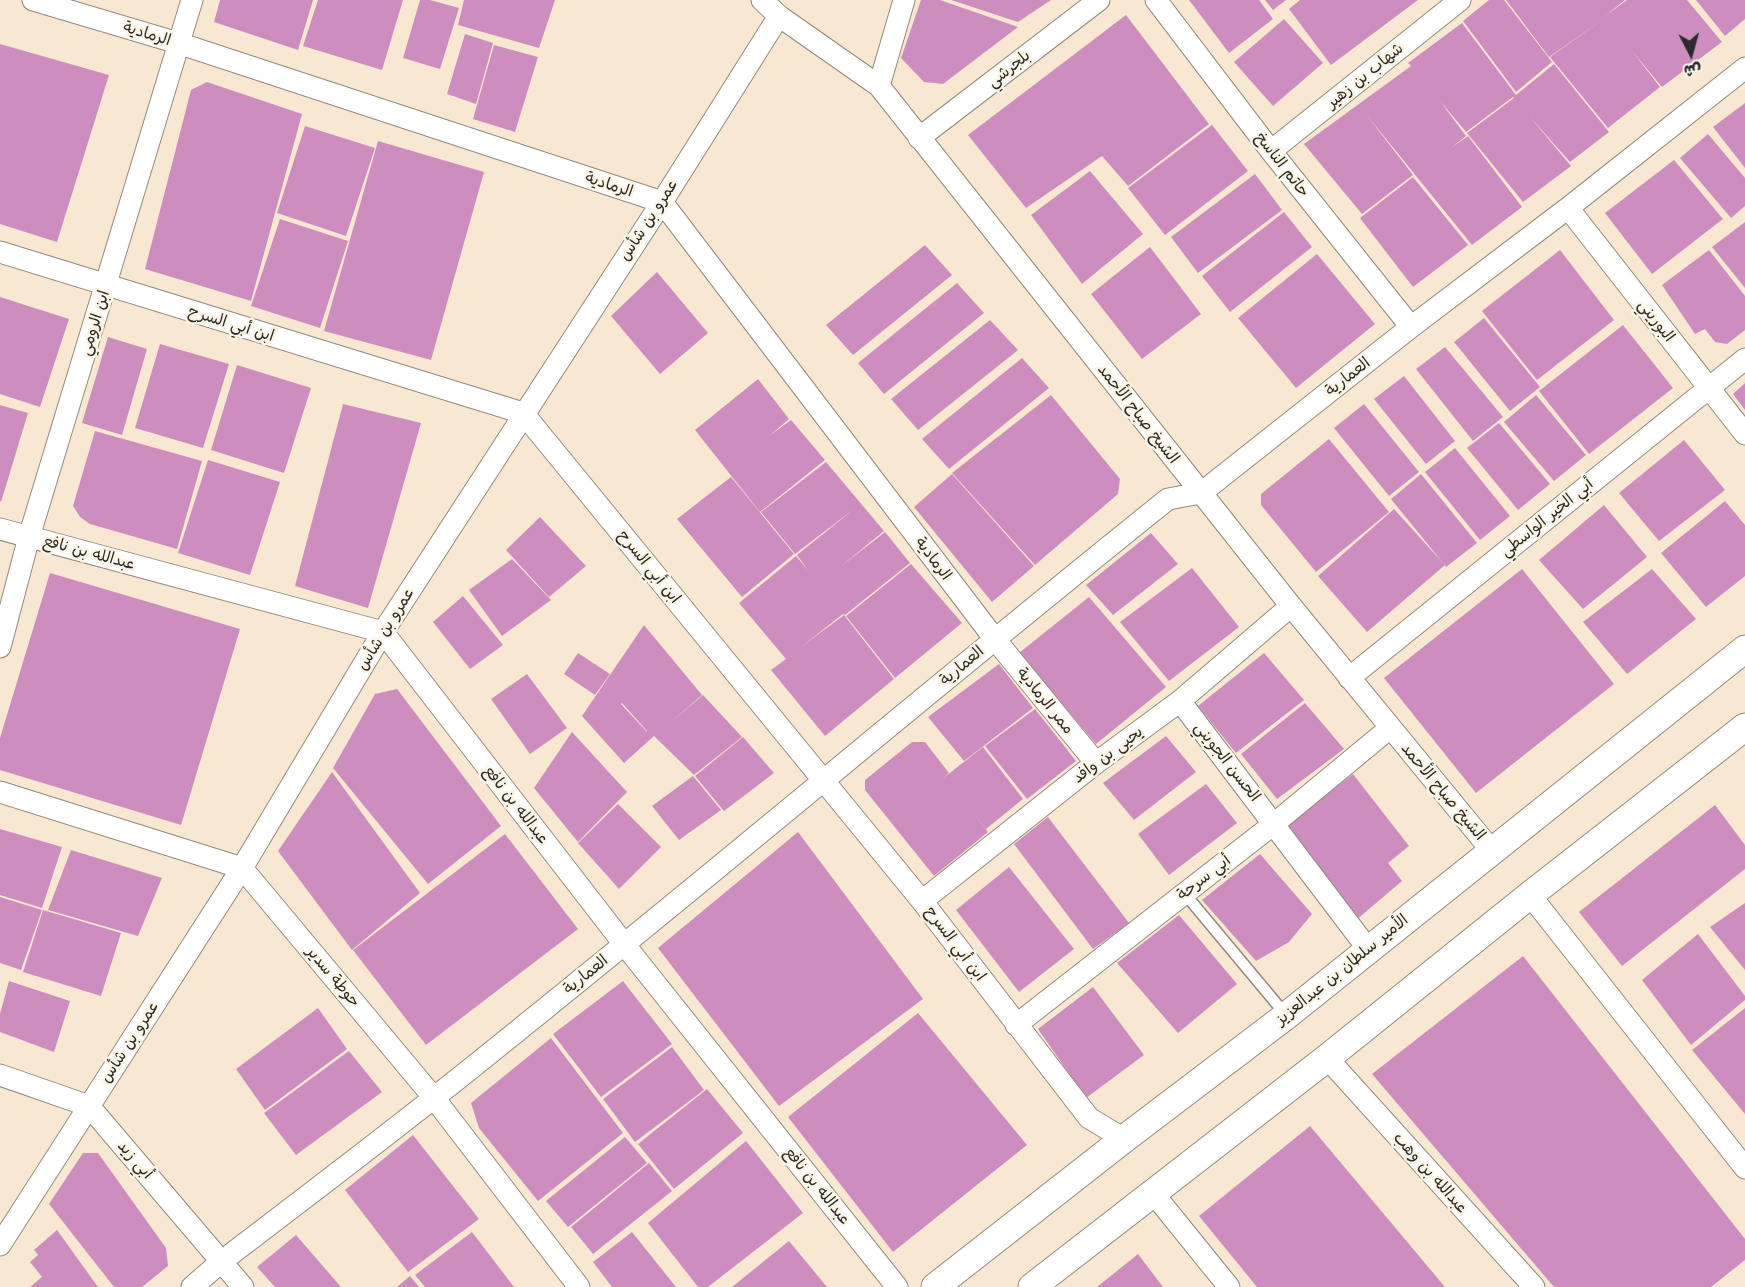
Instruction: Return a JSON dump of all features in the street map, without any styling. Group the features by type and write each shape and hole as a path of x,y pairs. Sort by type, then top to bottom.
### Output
{"street":[{"name":"الرمادية","path":"33,0 178,43 662,202 994,638"},
{"name":"ابن الرومي","path":"0,647 29,537 192,0"},
{"name":"الشيخ صباح الأحمد","path":"762,0 779,16 879,86 1291,606 1492,851"},
{"path":"879,86 904,0"},
{"name":"بلجرشي","path":"920,138 1099,0"},
{"name":"حاتم الناسخ","path":"1156,0 1270,151 1411,327"},
{"name":"شهاب بن زهير","path":"1270,151 1460,0"},
{"name":"عمرو بن شأس","path":"0,1245 242,868 383,632 662,202 779,16"},
{"name":"العمارية","path":"192,1287 222,1261 434,1098 823,781 994,638 1168,499 1201,493 1745,68"},
{"name":"البوريني","path":"1568,208 1745,434"},
{"name":"ابن أبي السرح","path":"0,252 523,413 922,901 1089,1118 1124,1139"},
{"name":"أبي الخير الواسطي","path":"1349,678 1745,359"},
{"name":"عبدالله بن نافع","path":"0,529 383,632 624,944 897,1287"},
{"name":"يحيى بن وافد","path":"922,901 1096,763 1180,701 1291,606"},
{"name":"ممر الرمادية","path":"994,638 1096,763"},
{"name":"الأمير سلطان بن عبدالعزيز","path":"935,1287 1286,1016 1745,649"},
{"name":"الحسن الجويني","path":"1180,701 1275,823 1368,949"},
{"name":"أبي سرحة","path":"1016,1025 1275,823 1390,728"},
{"path":"1032,1287 1327,1058 1530,895 1743,734"},
{"path":"0,792 242,868"},
{"name":"حوطة سدير","path":"242,868 434,1098 579,1287"},
{"path":"1530,895 1745,1168"},
{"name":"عبدالله بن وهب","path":"1327,1058 1534,1287"},
{"path":"0,1075 89,1106"},
{"name":"أبي زيد","path":"89,1106 243,1287"},
{"path":"1153,1193 1229,1287"}],"lane":[{"path":"1185,894 1286,1016"}],"building":[{"path":"220,0 313,0 298,50 214,22"},
{"path":"318,0 403,0 382,70 303,46"},
{"path":"420,0 430,0 459,8 440,69 403,58"},
{"path":"464,0 555,0 539,48 458,25"},
{"path":"921,0 940,0 1018,27 943,84 924,82 901,58"},
{"path":"951,0 1051,0 1018,22"},
{"path":"1189,0 1259,0 1273,19 1229,53"},
{"path":"1265,0 1286,0 1273,10"},
{"path":"1300,0 1418,0 1331,65 1289,9"},
{"path":"1489,0 1504,0 1552,62 1516,92 1463,21"},
{"path":"1506,0 1625,0 1605,16 1627,0 1687,0 1722,42 1662,87 1632,51 1660,87 1608,128 1550,57 1605,18 1549,57"},
{"path":"1696,0 1745,0 1745,19 1725,36"},
{"path":"1126,15 1209,124 1128,186 1102,156 1026,208 968,135"},
{"path":"1284,19 1323,63 1273,106 1234,62"},
{"path":"1462,23 1516,95 1554,64 1609,132 1570,162 1530,117 1571,166 1523,202 1467,133 1514,98 1466,132 1440,101 1466,136 1451,148 1468,136 1522,207 1472,245 1365,113 1413,175 1362,214 1304,144 1411,66 1408,63"},
{"path":"465,34 493,43 476,104 447,94"},
{"path":"0,44 109,75 57,242 0,224"},
{"path":"494,45 538,57 515,132 473,119"},
{"path":"207,82 302,114 251,301 145,269 191,90"},
{"path":"1745,103 1745,168 1713,127"},
{"path":"1212,125 1248,171 1165,235 1128,188"},
{"path":"305,126 375,148 346,236 277,213"},
{"path":"1708,134 1745,178 1745,206 1731,218 1680,158"},
{"path":"378,141 484,172 431,360 324,331"},
{"path":"1674,160 1723,219 1652,274 1605,213"},
{"path":"1090,171 1143,234 1082,284 1031,215"},
{"path":"1255,174 1282,210 1198,273 1171,237"},
{"path":"1413,177 1468,245 1413,287 1360,218"},
{"path":"1284,212 1312,247 1230,312 1202,276"},
{"path":"280,219 348,241 320,328 251,306"},
{"path":"1745,222 1745,288 1712,247"},
{"path":"925,245 952,275 853,355 826,325"},
{"path":"1150,247 1201,314 1142,359 1091,294"},
{"path":"1560,250 1614,320 1537,380 1482,311"},
{"path":"1709,250 1745,296 1745,330 1727,344 1715,342 1705,329 1695,334 1662,285"},
{"path":"1317,254 1375,324 1296,388 1238,318"},
{"path":"657,272 708,333 660,374 611,316"},
{"path":"957,283 984,313 884,394 858,363"},
{"path":"0,297 69,319 40,407 0,394"},
{"path":"1484,318 1540,387 1510,411 1454,342"},
{"path":"990,320 1018,350 918,430 891,399"},
{"path":"1623,325 1673,388 1589,454 1539,391"},
{"path":"108,337 147,349 122,435 82,423"},
{"path":"160,344 229,364 203,448 135,428"},
{"path":"1445,347 1503,417 1473,441 1416,369"},
{"path":"1022,358 1049,388 949,469 922,439"},
{"path":"237,365 311,388 284,473 211,450"},
{"path":"1404,376 1455,441 1426,464 1374,399"},
{"path":"758,379 789,419 769,436 791,420 825,460 760,512 695,430"},
{"path":"1745,383 1745,410 1733,394"},
{"path":"1051,395 1120,479 1118,494 1035,565 952,473"},
{"path":"1536,395 1586,455 1554,481 1504,422"},
{"path":"343,404 421,423 368,608 295,586"},
{"path":"1364,404 1419,472 1389,496 1334,428"},
{"path":"0,405 28,413 1,502 0,501"},
{"path":"1499,423 1550,484 1518,510 1467,448"},
{"path":"95,431 202,461 177,549 90,524 80,517 73,506"},
{"path":"1329,439 1389,512 1316,572 1261,505 1261,494"},
{"path":"1684,440 1725,490 1659,541 1619,493"},
{"path":"1455,448 1510,516 1480,540 1425,472"},
{"path":"208,460 280,482 250,575 178,553"},
{"path":"826,462 884,531 840,567 885,532 910,563 801,647 844,615 894,679 825,736 771,670 786,659 739,603 796,556 808,570 797,555 854,509 795,554 761,512"},
{"path":"952,474 1034,566 992,602 914,507"},
{"path":"1421,474 1477,543 1446,567 1445,565 1367,632 1318,576 1394,509 1443,563 1391,499"},
{"path":"731,477 794,554 742,597 677,519"},
{"path":"1725,501 1745,525 1745,576 1706,607 1661,553"},
{"path":"1604,505 1647,557 1583,609 1539,560"},
{"path":"540,517 586,566 549,597 506,550"},
{"path":"1151,533 1178,564 1113,615 1086,585"},
{"path":"512,559 551,600 502,636 469,590"},
{"path":"911,564 962,623 895,678 846,616"},
{"path":"1192,568 1239,627 1169,681 1120,622"},
{"path":"1522,569 1614,684 1476,793 1384,678"},
{"path":"1652,569 1696,619 1627,674 1583,622"},
{"path":"50,573 240,629 181,825 0,770 0,738"},
{"path":"463,596 503,645 470,669 433,622"},
{"path":"1089,597 1166,687 1096,744 1019,653"},
{"path":"644,625 702,695 670,723 703,695 742,737 694,775 654,736 624,763 582,716","holes":["622,703 647,731 621,704"]},
{"path":"578,653 610,674 595,695 564,674"},
{"path":"1264,653 1304,700 1236,753 1198,706"},
{"path":"999,664 1033,708 964,761 928,717"},
{"path":"527,674 567,728 530,754 491,699"},
{"path":"397,689 501,826 428,884 333,768 375,694"},
{"path":"1305,703 1344,749 1277,799 1241,754"},
{"path":"1035,709 1076,761 1027,799 985,746"},
{"path":"572,732 627,792 578,842 534,788"},
{"path":"1166,736 1196,772 1134,820 1103,783"},
{"path":"743,737 774,773 724,811 695,776"},
{"path":"912,742 925,742 949,773 942,779 983,747 1023,799 986,829 973,812 988,832 934,876 865,790 865,780"},
{"path":"332,772 420,893 352,950 278,851"},
{"path":"1353,774 1409,846 1388,863 1402,881 1355,921 1285,826"},
{"path":"693,776 721,810 679,840 652,806"},
{"path":"1206,784 1237,823 1169,875 1138,834"},
{"path":"618,804 661,847 619,889 578,843"},
{"path":"1715,805 1745,845 1745,869 1622,966 1579,912"},
{"path":"1048,817 1129,923 1093,949 1014,844"},
{"path":"0,829 62,847 42,908 0,895"},
{"path":"798,832 923,999 779,1106 658,948"},
{"path":"505,834 578,929 426,1045 353,950"},
{"path":"71,850 162,878 138,936 48,910"},
{"path":"1260,854 1312,914 1289,942 1256,961 1202,900"},
{"path":"1009,867 1074,949 1019,992 956,910"},
{"path":"0,897 42,910 21,970 0,963"},
{"path":"1745,903 1745,970 1710,927"},
{"path":"43,910 121,933 101,996 23,972"},
{"path":"1179,915 1237,984 1178,1033 1117,963"},
{"path":"1698,934 1745,996 1745,1000 1691,1045 1642,980"},
{"path":"1523,956 1745,1239 1745,1260 1711,1287 1554,1287 1372,1074"},
{"path":"9,981 70,1001 54,1052 0,1032 0,1014"},
{"path":"623,981 672,1044 601,1097 553,1034"},
{"path":"1093,987 1144,1055 1086,1098 1038,1029"},
{"path":"318,1008 347,1049 265,1110 236,1069"},
{"path":"1745,1008 1745,1114 1692,1050"},
{"path":"918,1013 1027,1145 893,1252 788,1117"},
{"path":"551,1038 623,1133 538,1201 479,1128 471,1103"},
{"path":"672,1047 704,1090 635,1142 603,1099"},
{"path":"349,1051 382,1092 296,1155 264,1113"},
{"path":"707,1089 743,1133 674,1189 638,1144"},
{"path":"1310,1126 1445,1287 1257,1287 1199,1216"},
{"path":"413,1135 479,1219 408,1272 345,1190"},
{"path":"625,1137 647,1163 568,1227 546,1201"},
{"path":"746,1141 803,1213 708,1287 698,1287 648,1223"},
{"path":"83,1153 98,1153 166,1248 168,1266 142,1287 114,1287 49,1204"},
{"path":"649,1163 672,1191 593,1254 571,1227"},
{"path":"57,1230 98,1287 30,1287 42,1277 30,1262 38,1255 34,1250"},
{"path":"472,1232 514,1287 425,1287 415,1275"},
{"path":"632,1232 676,1287 612,1287 593,1262"},
{"path":"296,1235 341,1287 275,1287 257,1267"},
{"path":"789,1241 827,1287 732,1287"},
{"path":"1138,1254 1163,1287 1097,1287"},
{"path":"410,1276 419,1287 397,1287"}]}
